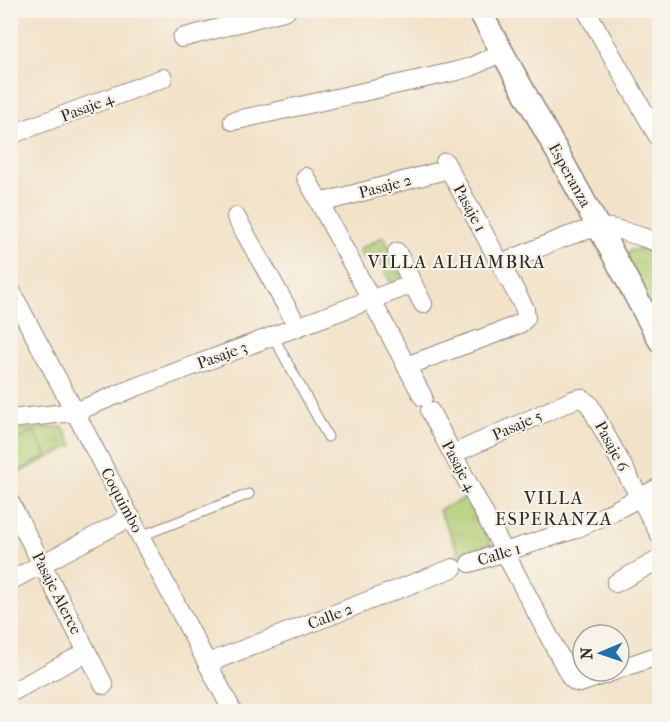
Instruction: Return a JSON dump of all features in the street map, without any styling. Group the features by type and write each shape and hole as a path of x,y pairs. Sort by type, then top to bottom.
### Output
{"street":[{"path":"182,38 287,10"},
{"name":"Esperanza","path":"479,10 660,341"},
{"path":"586,10 660,140"},
{"path":"233,121 457,71 502,52"},
{"name":"Pasaje 4","path":"10,135 163,78"},
{"name":"Pasaje 2","path":"320,203 447,165"},
{"name":"Pasaje 1","path":"406,366 505,330 521,323 526,318 525,309 447,165"},
{"path":"306,177 406,366"},
{"path":"236,218 298,327"},
{"path":"501,264 580,232 599,228 610,228 660,243"},
{"path":"397,252 423,304"},
{"path":"371,300 412,284"},
{"name":"Coquimbo","path":"10,289 233,711"},
{"name":"Pasaje 3","path":"10,419 75,412 146,383 371,300"},
{"name":"Pasaje 4","path":"406,366 505,553"},
{"name":"Pasaje 5","path":"453,454 581,398"},
{"name":"Pasaje 6","path":"581,398 589,404 639,498"},
{"name":"Calle 1","path":"462,566 586,524 660,487"},
{"path":"639,498 660,535"},
{"name":"Pasaje Alerce","path":"10,502 104,685"},
{"path":"10,581 130,518"},
{"path":"505,553 571,678"},
{"path":"616,583 660,559"},
{"name":"Calle 2","path":"208,663 462,566"},
{"path":"10,693 87,652"},
{"path":"631,665 660,655"}],"lane":[{"path":"273,336 328,437"},
{"path":"141,536 249,494"}],"green space":[{"path":"384,236 404,280 392,285 376,254 363,258 359,249"},
{"path":"643,249 659,254 659,328 626,258 631,250"},
{"path":"63,427 73,445 11,477 11,432 16,429"},
{"path":"34,431 47,456 11,475 11,443"},
{"path":"467,497 491,544 460,555 439,510"}],"district":[{"name":"VILLA ALHAMBRA","path":"457,262"},
{"name":"VILLA ESPERANZA","path":"554,508"}]}
